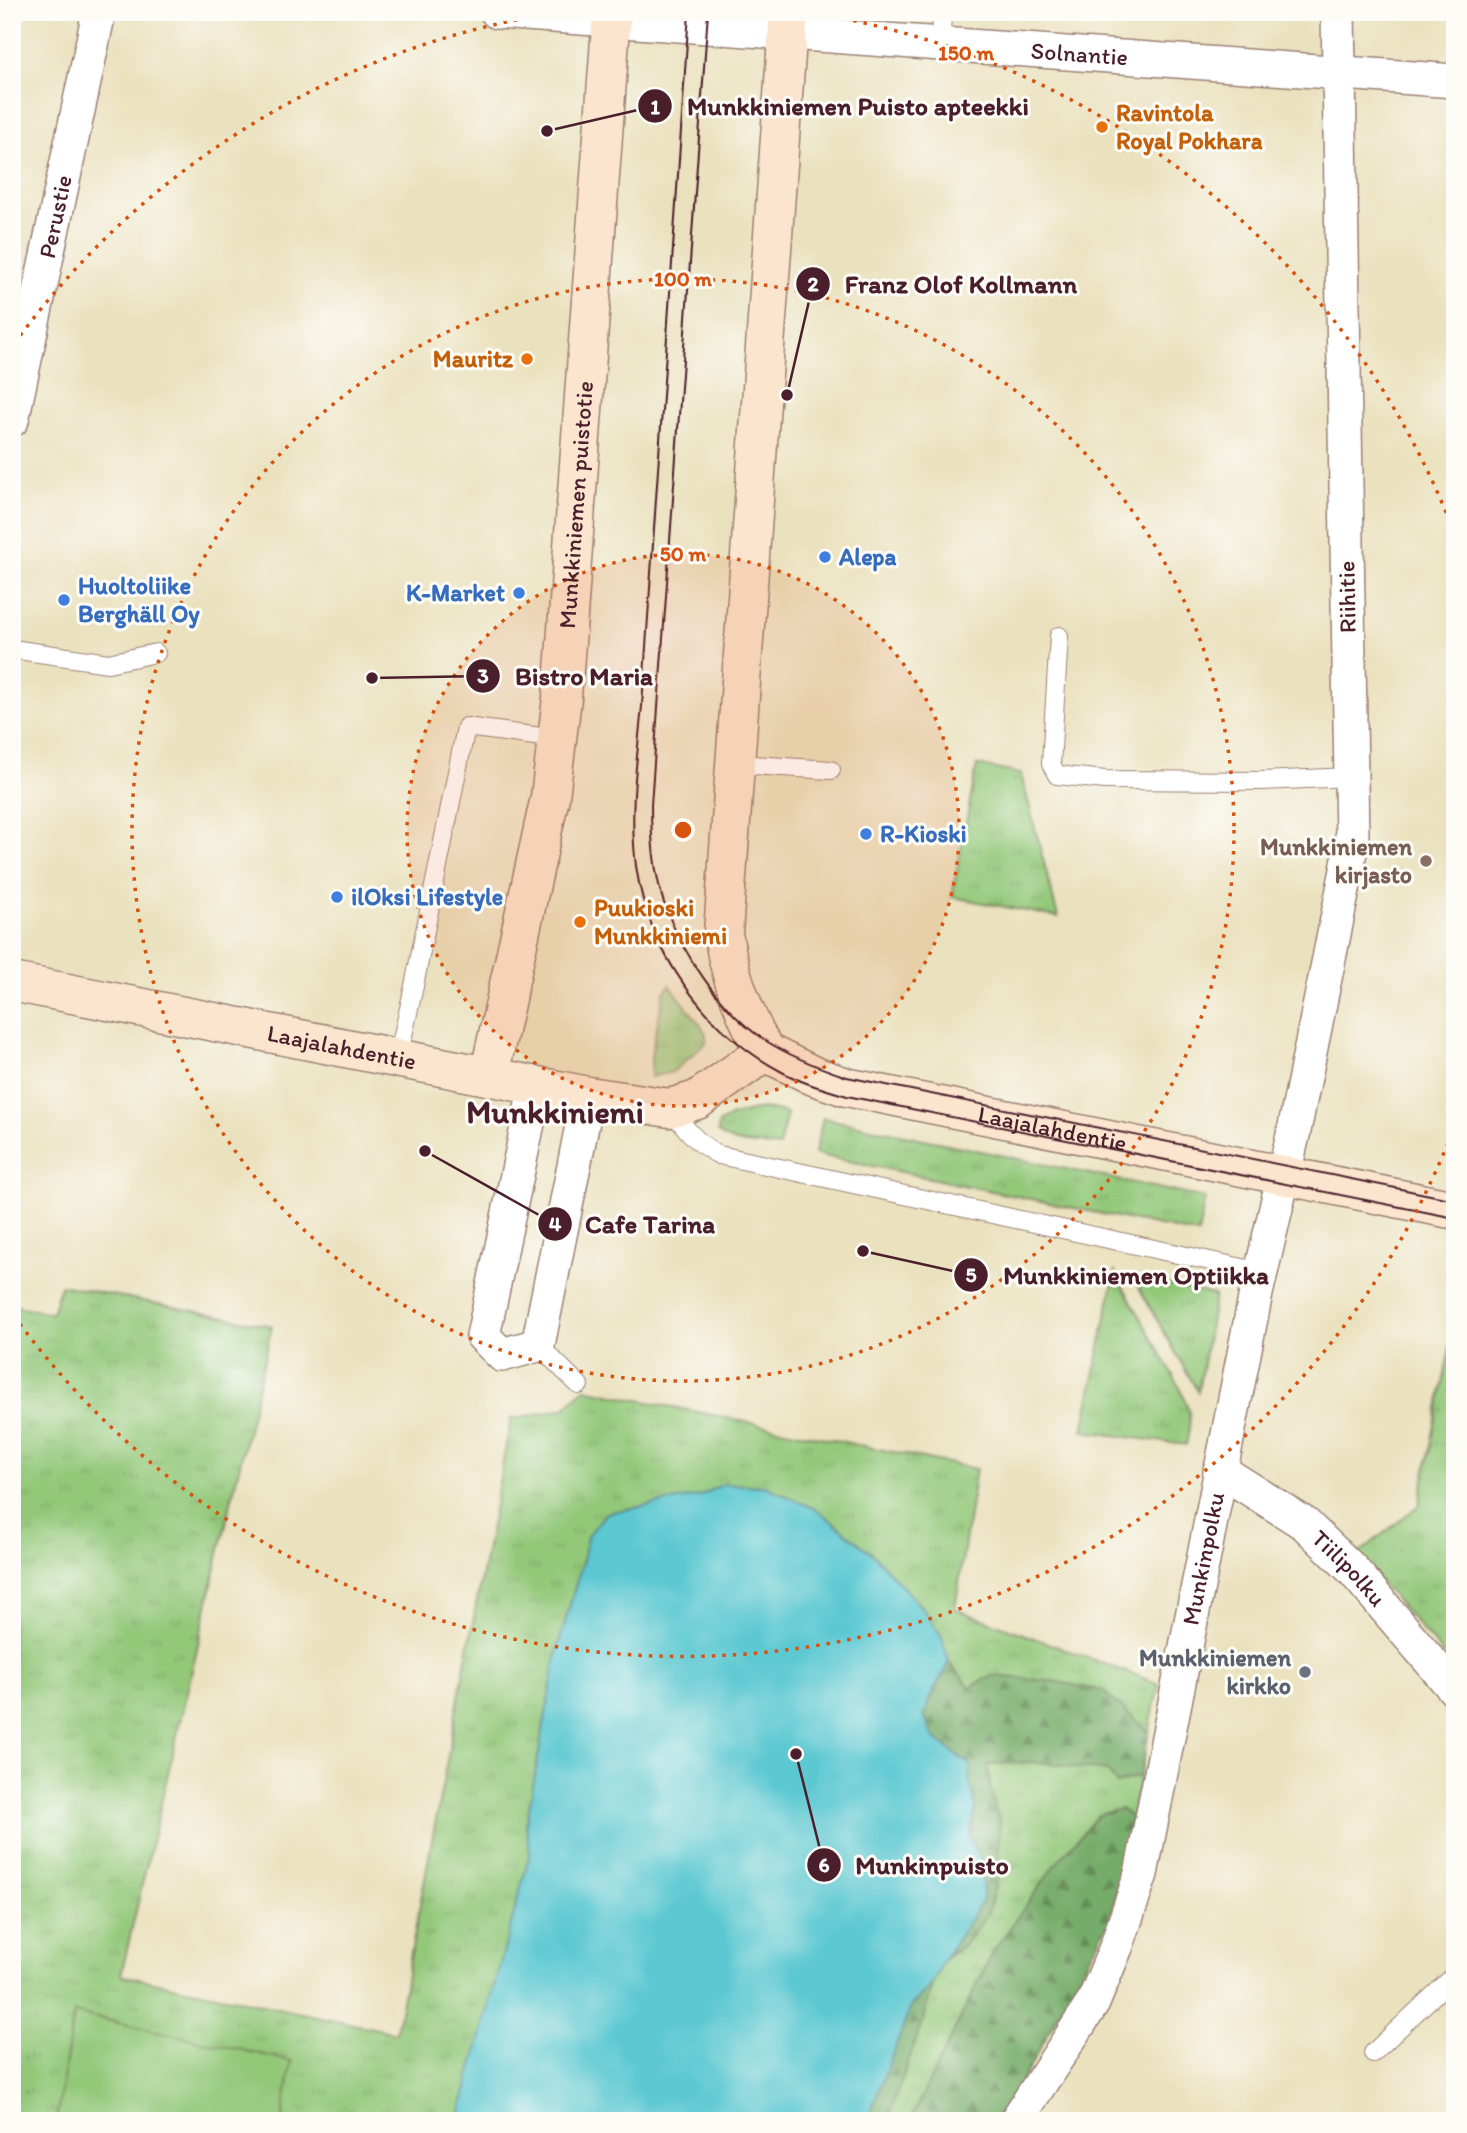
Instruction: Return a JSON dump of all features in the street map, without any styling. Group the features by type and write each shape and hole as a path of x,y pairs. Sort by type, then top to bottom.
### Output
{"street":[{"name":"Perustie","path":"12,420 99,12"},
{"name":"Solnantie","path":"497,12 941,28 1339,73 1455,81"},
{"name":"Riihitie","path":"1283,1175 1352,838 1338,12"},
{"name":"Munkkiniemen puistotie","path":"489,1076 550,797 557,739 612,16"},
{"path":"765,1052 736,991 727,964 723,933 788,23"},
{"name":"Laajalahdentie","path":"12,982 587,1096 670,1108 697,1100 765,1052 814,1076 846,1087 1455,1210"},
{"path":"536,1086 483,1336 502,1355 538,1345 587,1096"},
{"name":"Munkinpolku","path":"1016,2121 1093,2003 1142,1874 1220,1469 1283,1175"},
{"name":"Tiilipolku","path":"1220,1469 1305,1524 1352,1569 1455,1690"}],"lane":[{"path":"1059,636 1051,764 1057,775 1105,780 1261,781 1350,777"},
{"path":"12,649 108,663 156,653"},
{"path":"398,1058 466,727 557,739"},
{"path":"736,764 831,770"},
{"path":"670,1108 704,1148 719,1155 1261,1272"},
{"path":"538,1345 579,1385"},
{"path":"1373,2053 1455,1975"}],"green space":[{"path":"977,765 1021,774 1058,917 952,897"},
{"path":"670,985 702,1027 706,1034 706,1043 672,1072 651,1077 651,1056 664,992"},
{"path":"765,1109 787,1113 779,1147 738,1142 723,1137 718,1132 719,1123 730,1117 746,1111"},
{"path":"823,1118 1205,1198 1198,1234 815,1154"},
{"path":"1115,1272 1184,1397 1189,1416 1186,1445 1083,1431"},
{"path":"1133,1277 1215,1295 1198,1392"},
{"path":"61,1285 272,1326 121,1975 396,2033 511,1419 563,1409 585,1389 976,1469 955,1609 1159,1684 1110,1920 1027,2072 995,2121 12,2121 12,1305 52,1313"},
{"path":"1455,1323 1455,1668 1357,1555 1419,1505"},
{"path":"949,1662 970,1687 992,1676 1053,1681 1103,1691 1149,1732 1140,1776 1117,1784 1107,1771 1033,1762 988,1765 991,1793 1000,1823 997,1880 987,1915 964,1945 944,1959 983,1900 982,1863 969,1838 976,1807 969,1781 970,1765 935,1739 924,1717 929,1700"},
{"path":"1120,1809 1131,1818 1110,1920 1027,2072 995,2121 907,2121 913,2114 994,1950 1055,1865 1098,1815"},
{"path":"932,1984 923,2020 891,2110 892,2118 898,2121 867,2121 911,2006"},
{"path":"74,2013 292,2061 282,2121 56,2121"}],"water":[{"path":"723,1484 765,1486 818,1510 875,1556 922,1608 941,1635 949,1662 929,1700 924,1717 935,1739 970,1765 969,1781 976,1807 969,1838 982,1863 983,1900 944,1959 932,1984 911,2006 867,2121 458,2121 530,1853 526,1825 558,1646 587,1537 606,1513 700,1496"}],"tram line":[{"path":"689,12 633,826 636,866 643,898 667,958 685,986 729,1035 754,1055 813,1086 847,1096 1455,1218"},
{"path":"708,12 651,805 654,856 661,894 672,924 692,961 732,1013 763,1039 804,1061 847,1077 1455,1200"}],"place":[{"name":"Ravintola Royal Pokhara","path":"1102,127"},
{"name":"Munkkiniemen Puisto apteekki","path":"547,131"},
{"name":"Mauritz","path":"527,359"},
{"name":"Franz Olof Kollmann","path":"787,395"},
{"name":"Alepa","path":"825,557"},
{"name":"K-Market","path":"519,593"},
{"name":"Huoltoliike Berghäll Oy","path":"64,600"},
{"name":"Bistro Maria","path":"372,678"},
{"name":"R-Kioski","path":"866,834"},
{"name":"Munkkiniemen kirjasto","path":"1426,861"},
{"name":"ilOksi Lifestyle","path":"337,897"},
{"name":"Puukioski Munkkiniemi","path":"580,922"},
{"name":"Cafe Tarina","path":"425,1151"},
{"name":"Munkkiniemen Optiikka","path":"863,1251"},
{"name":"Munkkiniemen kirkko","path":"1305,1672"},
{"name":"Munkinpuisto","path":"796,1754"}],"district":[{"name":"Munkkiniemi","path":"555,1112"}]}
